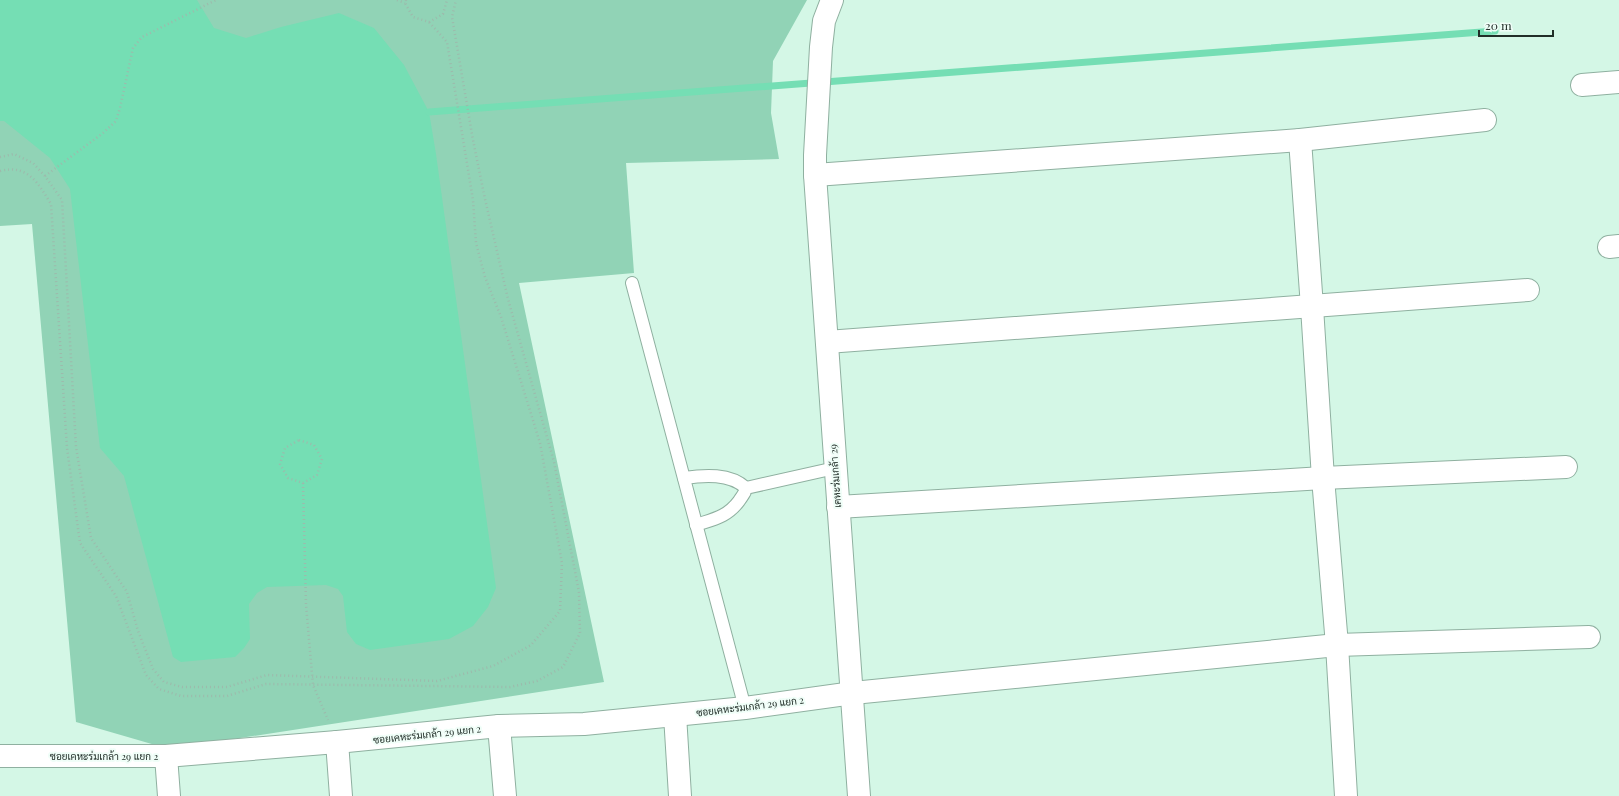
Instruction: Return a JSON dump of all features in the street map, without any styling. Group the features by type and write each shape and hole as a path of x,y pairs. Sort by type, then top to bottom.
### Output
{"street":[{"name":"เคหะร่มเกล้า 29","path":"832,0 824,21 821,47 815,165 835,468 853,692 859,796"},
{"path":"1582,85 1619,82"},
{"path":"815,165 1300,140 1486,120"},
{"path":"1300,140 1323,478 1337,645 1346,796"},
{"path":"827,342 1528,290"},
{"path":"838,507 1323,478 1566,467"},
{"name":"ซอยเคหะร่มเกล้า 29 แยก 2","path":"0,756 166,756 338,742 499,726 584,724 745,708 853,692 1337,645 1589,637"},
{"path":"675,715 680,796"},
{"path":"499,726 504,796"},
{"path":"338,742 341,796"},
{"path":"166,756 170,796"}],"lane":[{"path":"632,283 745,708"},
{"path":"746,488 835,468"},
{"path":"684,478 711,475 740,483 746,488"},
{"path":"696,525 722,517 729,513 746,492 746,488"}],"path":[{"path":"45,176 103,133 116,121 133,48 142,37 216,0"},
{"path":"0,157 14,154 33,164 45,176 62,200 76,447 91,538 127,592 138,631 153,669 164,682 182,687 227,687 267,675 437,681 493,666 531,645 560,611 562,563 540,442 501,317 485,277 476,243 473,200 447,42 429,22 413,17 406,1 397,0"},
{"path":"429,22 443,14 447,0"},
{"path":"0,171 10,168 26,172 38,184 51,204 67,448 80,543 116,596 146,675 159,689 182,696 227,696 266,684 510,687 537,681 563,667 580,632 579,592 554,462 508,299 472,140 452,17 456,0"},
{"path":"299,440 314,445 322,459 317,475 303,483 288,478 280,464 285,448 299,440"},
{"path":"303,483 306,605 313,685 338,742"}],"shaded area":[{"path":"0,0 807,0 773,61 771,113 779,159 626,163 634,273 519,283 604,682 169,749 76,722 32,224 0,226"},
{"path":"0,0 197,0 214,28 246,38 281,27 339,13 374,28 404,65 429,112 496,588 488,607 473,626 449,639 370,650 356,644 347,632 343,596 338,589 326,585 267,587 257,593 249,604 250,639 235,657 181,662 173,657 124,476 100,448 70,189 50,158 4,121 0,121"}],"waterway":[{"path":"429,112 1495,31"}]}
